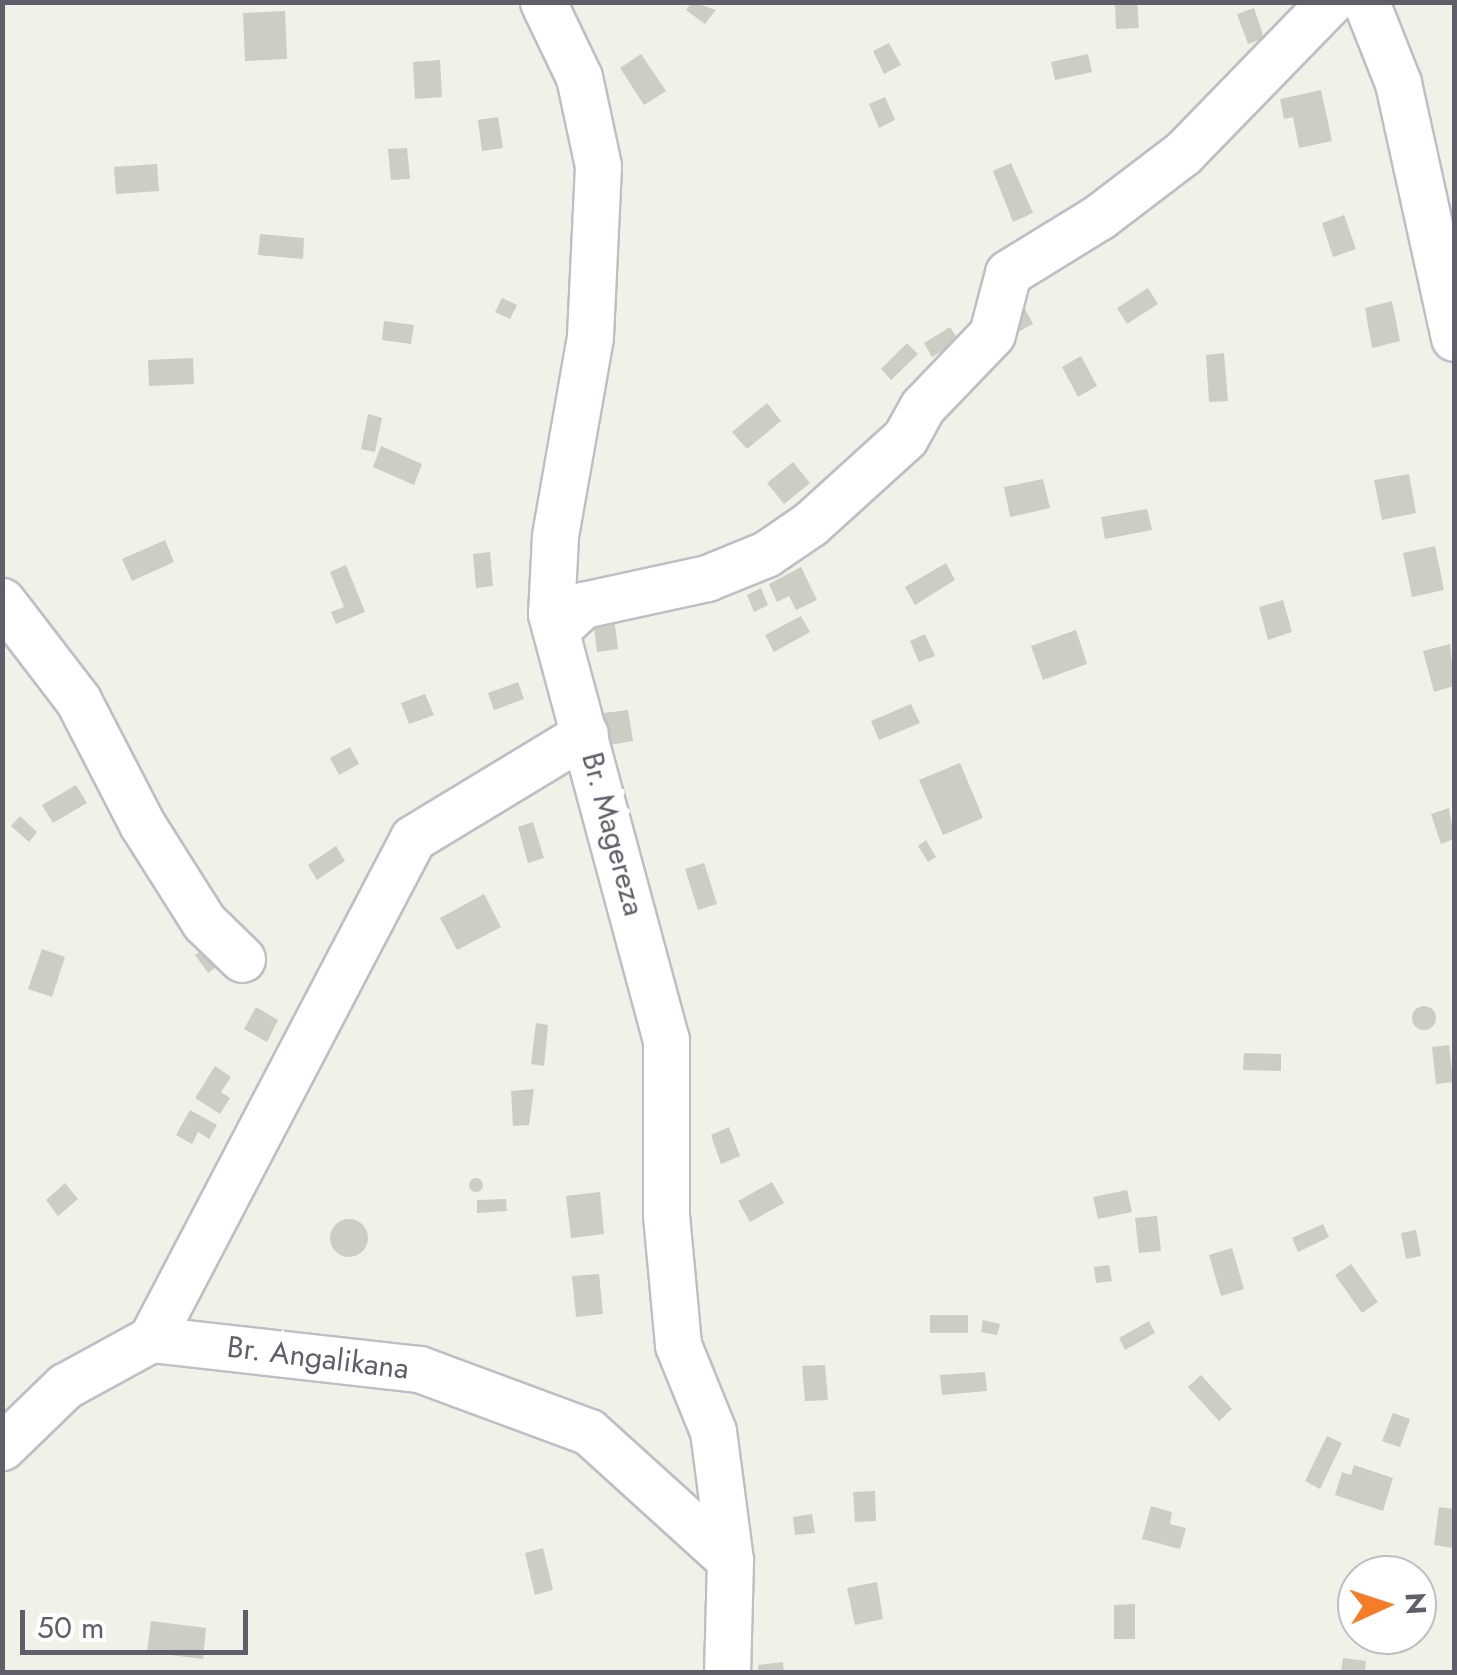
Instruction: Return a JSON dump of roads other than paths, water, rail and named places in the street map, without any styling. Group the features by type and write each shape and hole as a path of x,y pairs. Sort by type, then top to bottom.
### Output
{"street":[{"name":"Br. Magereza","path":"543,2 579,77 598,166 590,337 555,536 556,630 666,1039 666,1215 678,1344 712,1430 730,1560 726,1672"},
{"path":"556,630 583,605 708,578 766,554 810,524 905,438 922,407 992,334 1008,273 1099,217 1183,153 1330,2"},
{"path":"1366,2 1398,82 1454,338"},
{"path":"2,601 78,700 142,824 204,922 242,960"},
{"path":"2,1447 65,1386 151,1339 413,838 585,734"},
{"name":"Br. Angalikana","path":"151,1339 419,1369 589,1432 730,1560"}]}
